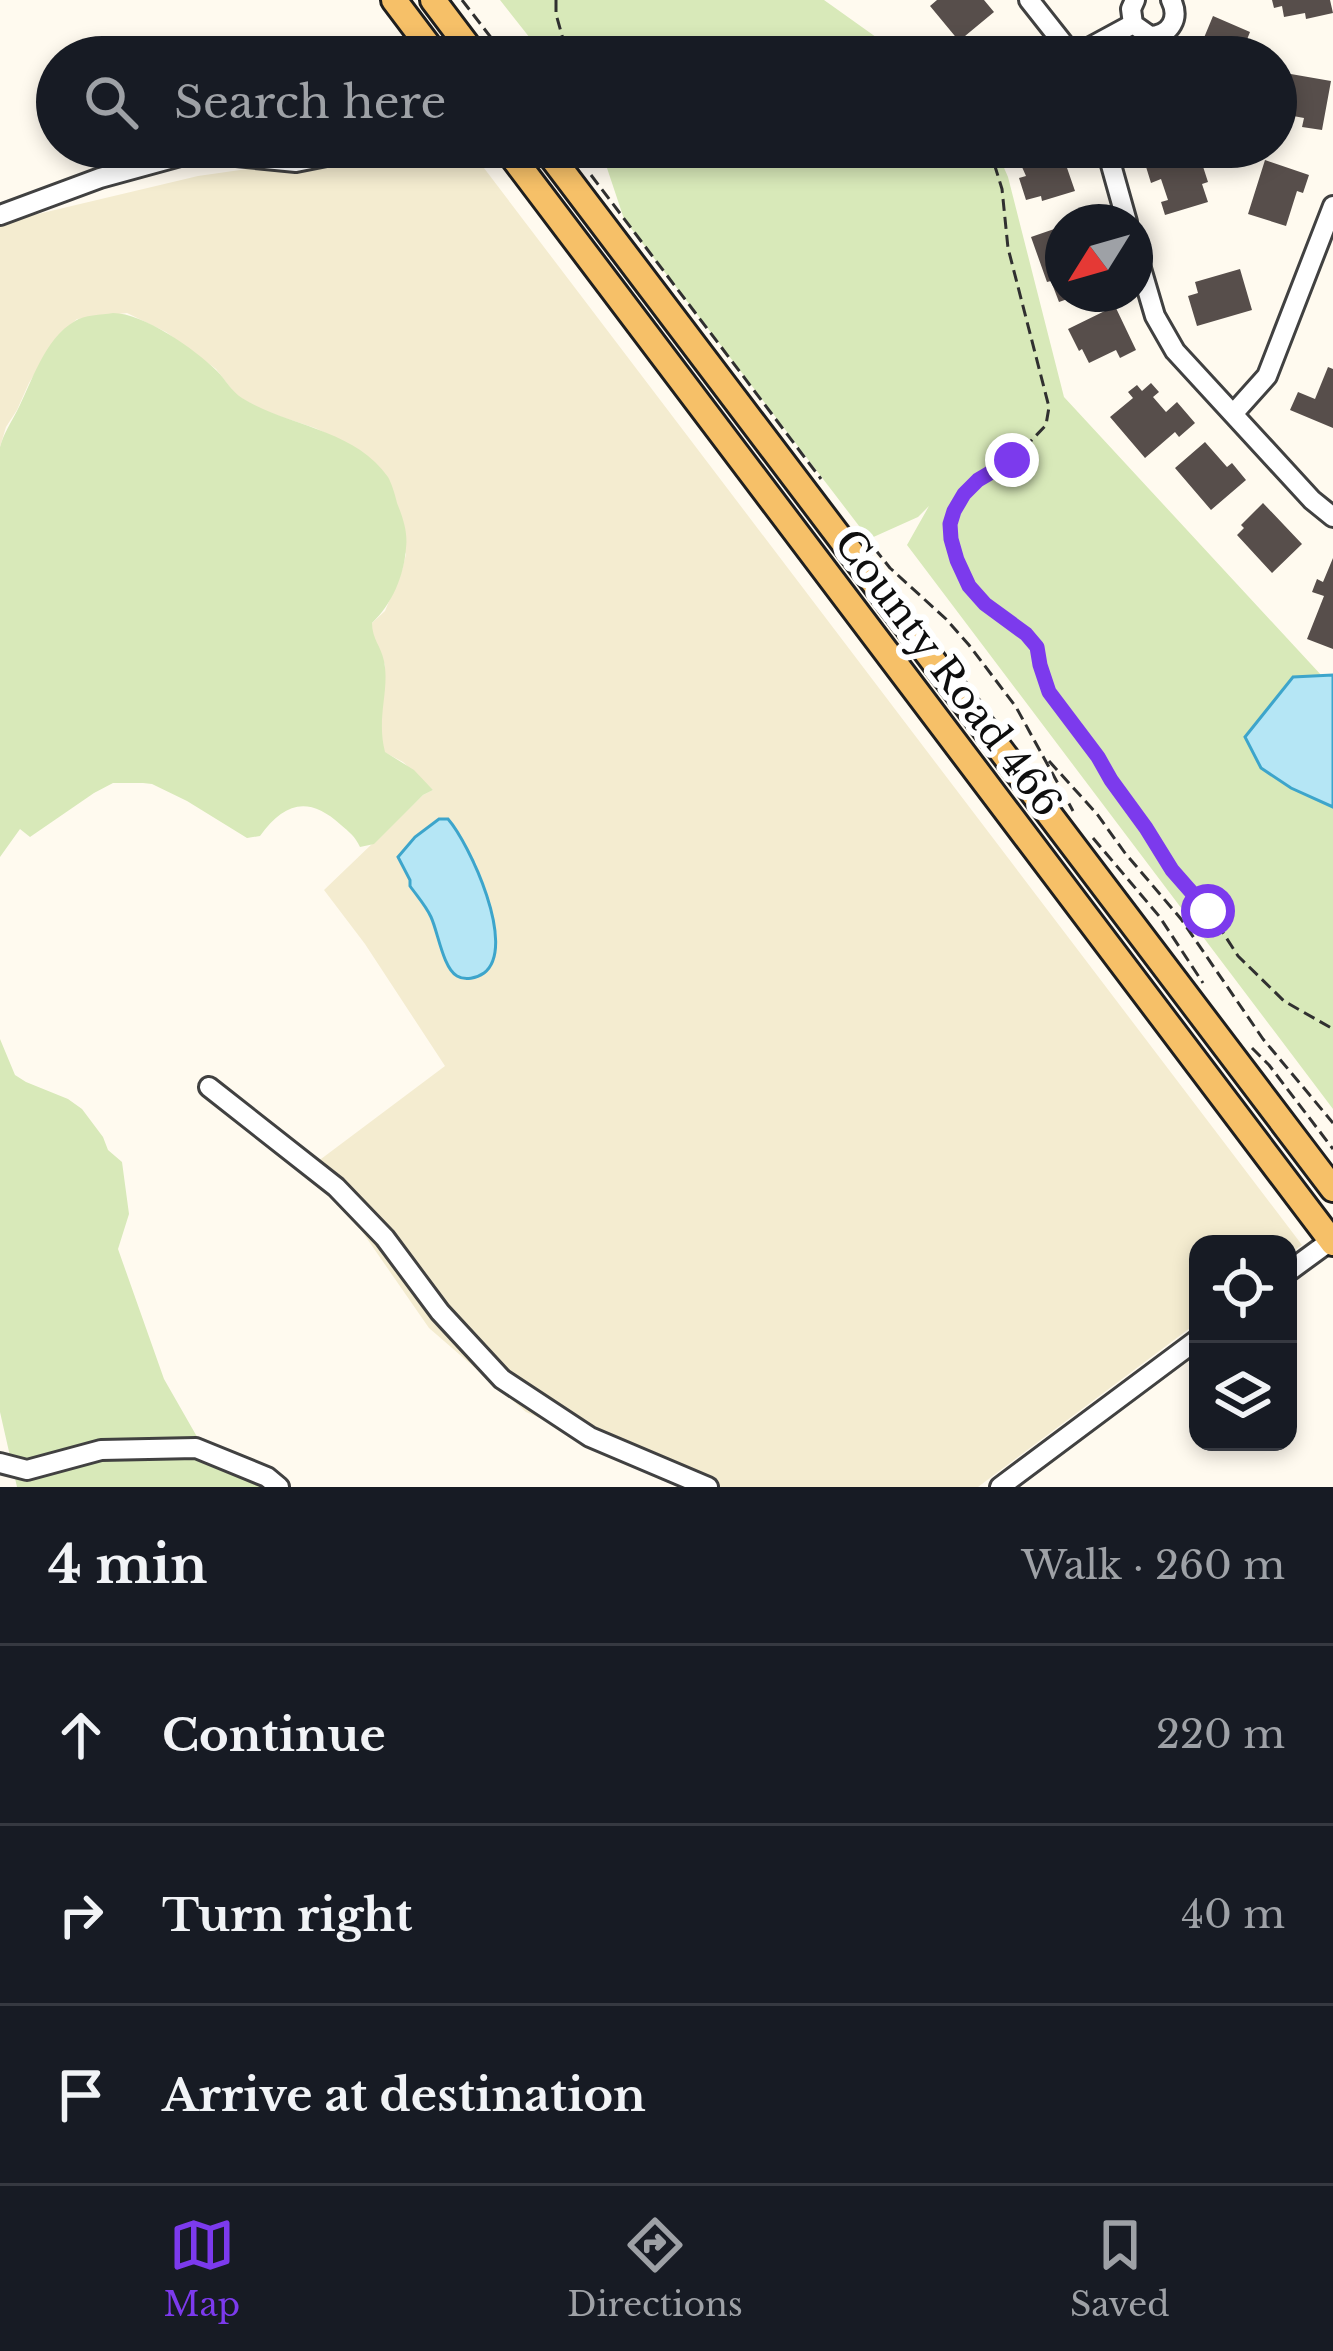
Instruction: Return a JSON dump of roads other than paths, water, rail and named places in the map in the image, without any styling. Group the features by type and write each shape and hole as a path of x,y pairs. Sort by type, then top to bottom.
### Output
{"main road":[{"path":"394,0 421,36"},
{"path":"433,0 460,36"},
{"name":"County Road 466","path":"521,168 1332,1241"},
{"name":"County Road 466","path":"560,168 1333,1189"}],"street":[{"path":"1029,0 1057,36"},
{"path":"1135,0 1133,24 1150,36 1170,28 1175,16 1171,0"},
{"path":"1112,36 1133,24"},
{"path":"0,215 136,168"},
{"path":"1112,168 1122,204"},
{"path":"1233,414 1268,376 1333,206"},
{"path":"1153,309 1175,351 1333,517"},
{"path":"209,1088 336,1187 385,1238 440,1312 502,1379 590,1437 707,1487"},
{"path":"1297,1266 1332,1241"},
{"path":"1000,1487 1194,1343"},
{"path":"0,1462 28,1470 101,1450 196,1448 267,1477 279,1487"}],"water":[{"path":"1333,675 1333,807 1261,768 1245,737 1293,677"},
{"path":"439,819 448,819 457,831 478,871 493,919 493,960 484,973 471,978 457,976 448,966 431,917 398,857"}]}
